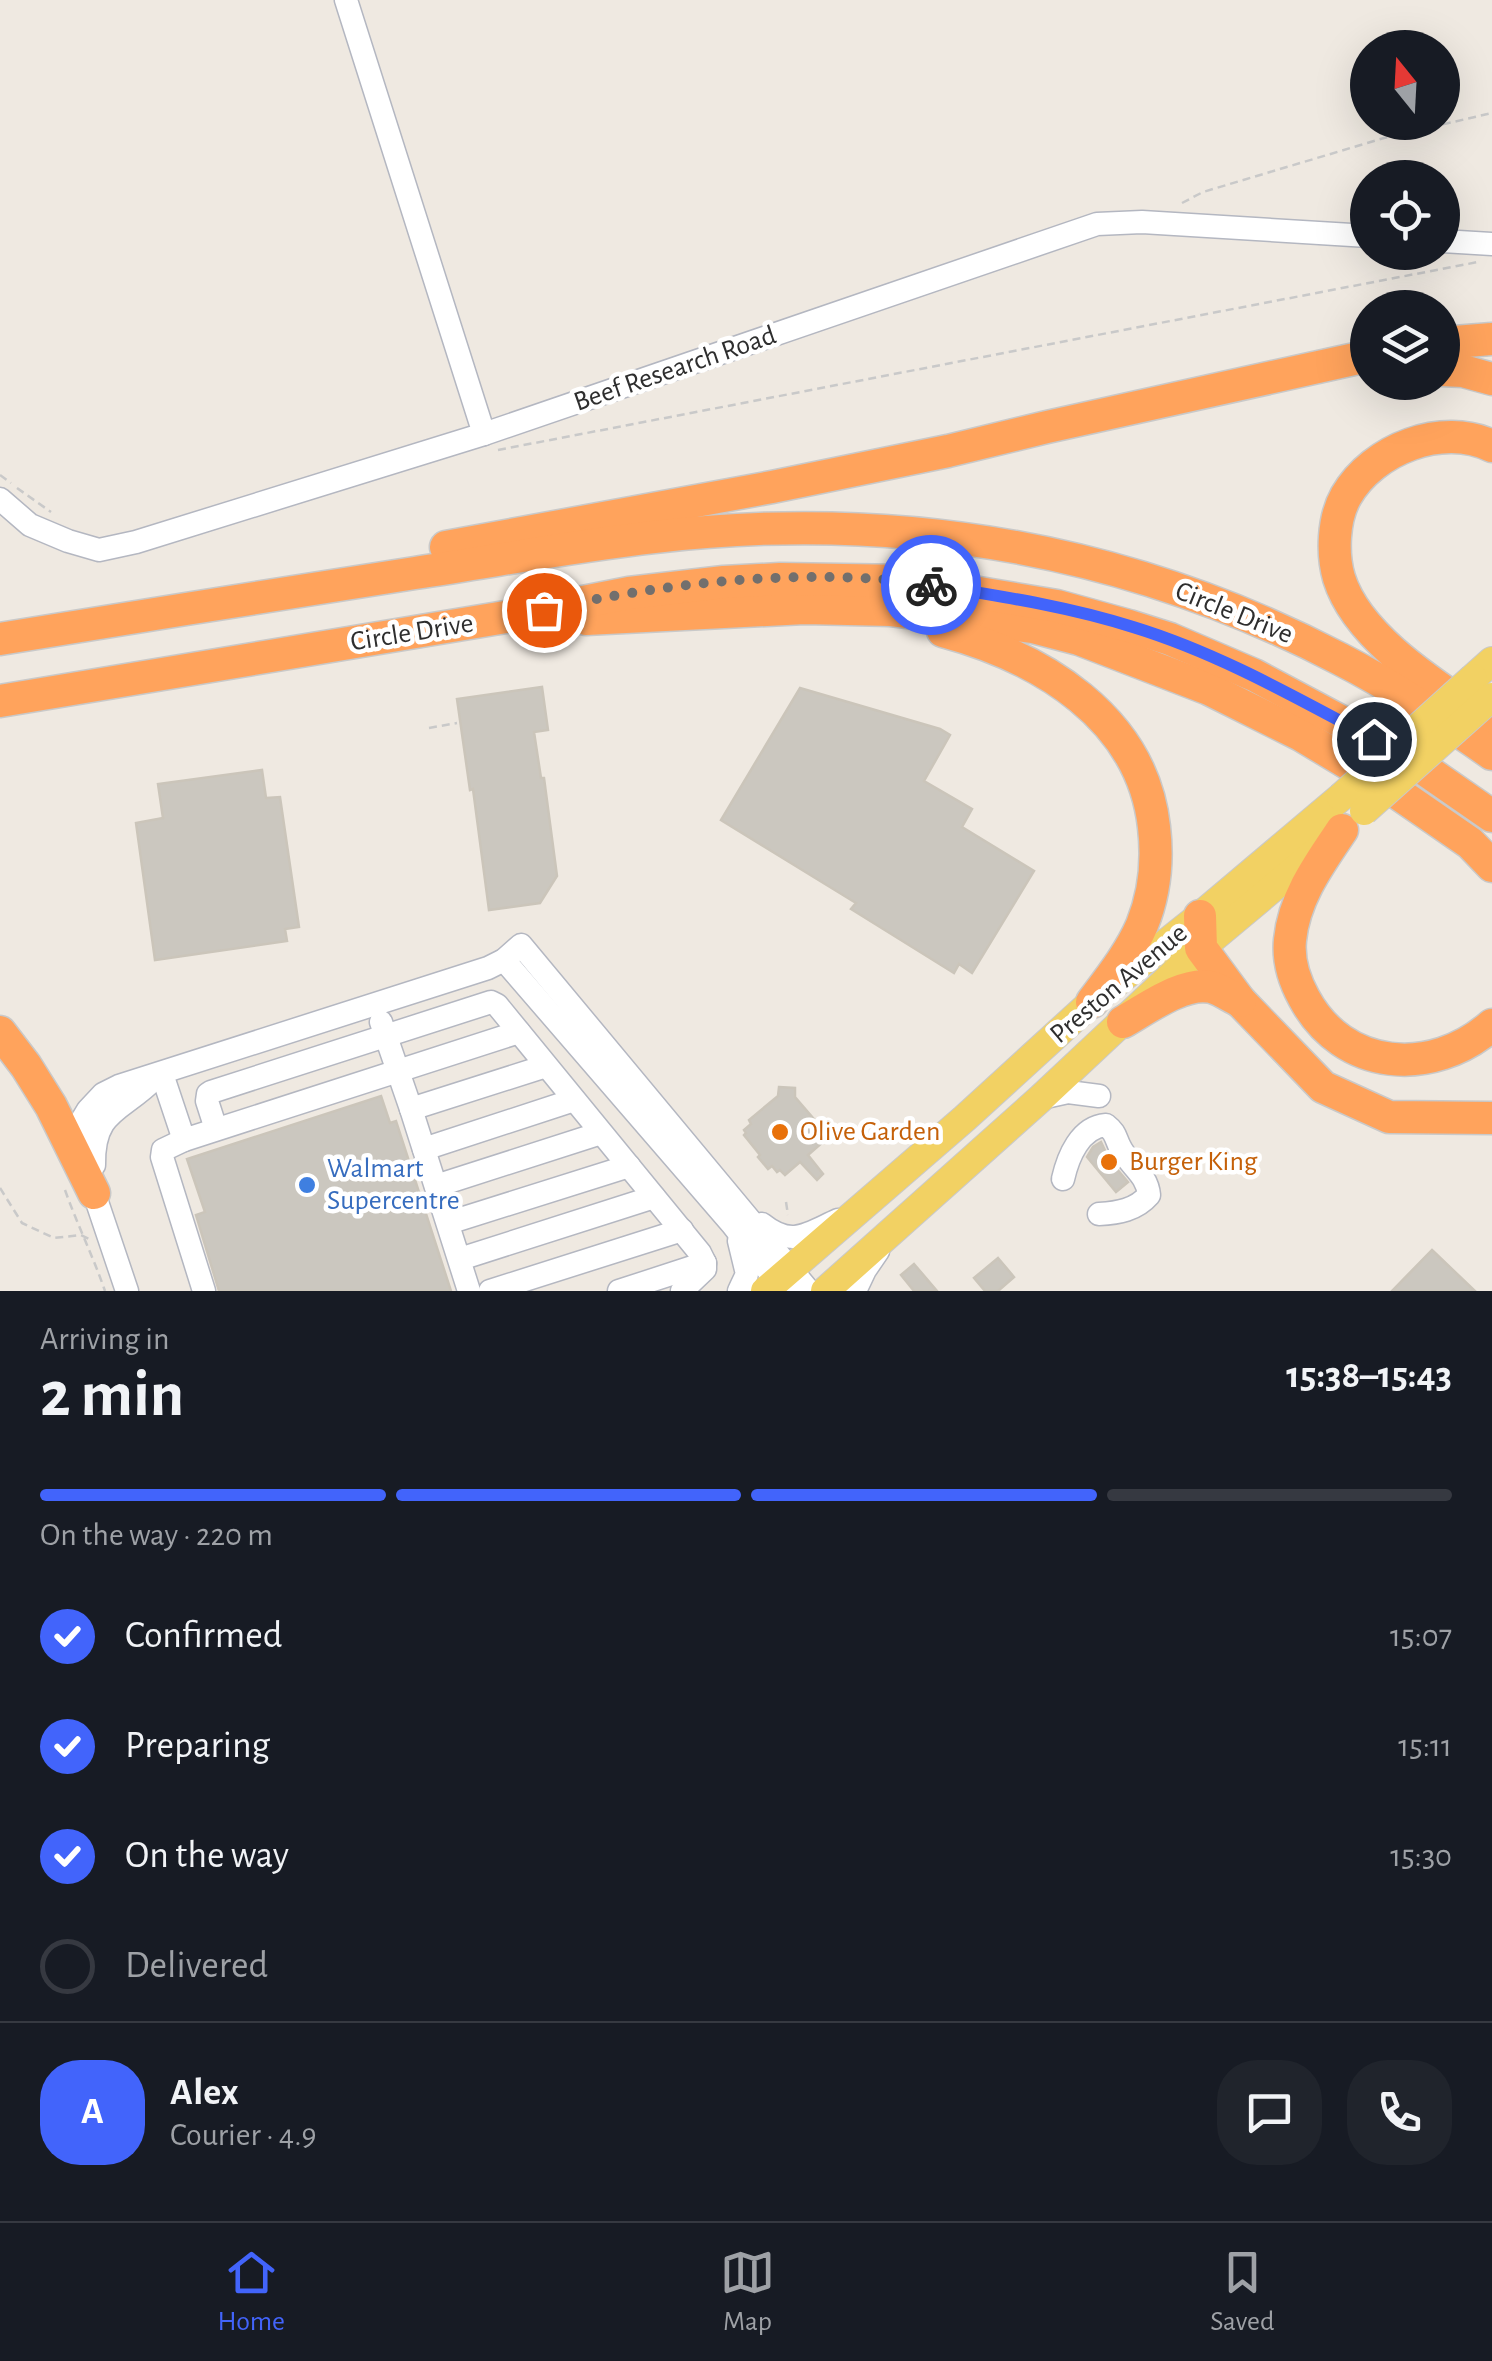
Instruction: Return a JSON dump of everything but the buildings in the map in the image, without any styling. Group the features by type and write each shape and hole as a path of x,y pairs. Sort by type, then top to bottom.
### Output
{"highway":[{"path":"1460,342 1492,339"},
{"path":"11,637 126,606 948,452 1350,360"},
{"path":"1460,371 1492,379"},
{"path":"948,452 1064,435 1350,381"},
{"path":"1492,446 1473,438 1420,440 1371,468 1346,496 1338,515 1335,558 1347,596 1370,631 1492,724"},
{"name":"Circle Drive","path":"11,637 656,536 798,528 860,529 980,539 1095,563 1185,591 1342,660 1492,754"},
{"name":"Circle Drive","path":"0,701 517,616 629,593 780,579 908,582 1058,606 1156,635 1254,675 1404,755 1492,816"},
{"path":"517,616 546,620 805,608 891,610 1033,627 1120,653 1273,720 1399,794 1470,843 1492,866"},
{"path":"805,608 929,628 996,650 1076,693 1101,714 1121,739 1150,802 1155,877 1134,942 1092,1002"},
{"path":"1349,813 1298,903 1290,938 1292,972 1318,1022 1335,1037 1367,1054 1414,1061 1456,1049 1492,1025"},
{"path":"1200,932 1240,1002 1324,1087 1389,1117 1492,1118"},
{"path":"1123,1022 1170,995 1192,988 1211,987 1240,1002"},
{"path":"0,1032 51,1106 78,1190"}],"main road":[{"name":"Preston Avenue","path":"785,1286 859,1210 1092,1002 1200,932 1349,813 1486,679"},
{"name":"Preston Avenue","path":"825,1291 1123,1022 1200,932"}],"street":[{"path":"346,0 484,434"},
{"name":"Beef Research Road","path":"0,499 30,525 99,550 136,542 484,434 1097,224 1142,222 1350,235"},
{"path":"1460,244 1491,252"},
{"path":"127,1291 110,1239 78,1190 79,1127 88,1110 110,1089 488,968 512,953 740,1221 785,1286"},
{"path":"216,1129 207,1101 211,1092 491,1002 700,1252 705,1264 702,1274 682,1291"},
{"path":"375,1004 470,1291"},
{"path":"204,1291 162,1158 167,1146 519,1032"},
{"path":"26,1066 71,1104 88,1110 119,1107"},
{"path":"411,1109 546,1066"},
{"path":"78,1190 100,1126 160,1074"},
{"path":"160,1074 184,1140"},
{"path":"424,1148 578,1104 617,1076"},
{"path":"1041,1098 1068,1092 1099,1096"},
{"path":"1064,1179 1069,1159 1081,1139 1097,1125 1106,1124 1143,1175 1149,1196 1118,1214 1099,1214"},
{"path":"436,1186 601,1133"},
{"path":"460,1259 652,1194 687,1159"},
{"path":"448,1223 629,1166"},
{"path":"740,1221 790,1238 811,1234 859,1210"},
{"path":"740,1221 747,1274 740,1291"},
{"path":"490,1291 682,1230"},
{"path":"855,1291 886,1237"},
{"path":"620,1291 705,1264"}],"path":[{"path":"1177,224 1182,202 1202,192 1384,138 1492,113"},
{"path":"505,448 1491,252"},
{"path":"0,475 60,518"},
{"path":"429,728 457,722"},
{"path":"0,1188 22,1224 54,1238 81,1235 88,1239 110,1239"},
{"path":"78,1190 81,1235 105,1291"},
{"path":"786,1202 790,1226"}],"way so far":[{"path":"544,610 629,593 724,582 826,578 931,585"}],"place":[{"name":"Olive Garden","path":"780,1132"},
{"name":"Burger King","path":"1109,1162"},
{"name":"Walmart Supercentre","path":"307,1185"}],"route":[{"path":"931,585 1058,606 1170,640 1254,675 1374,739"}]}
